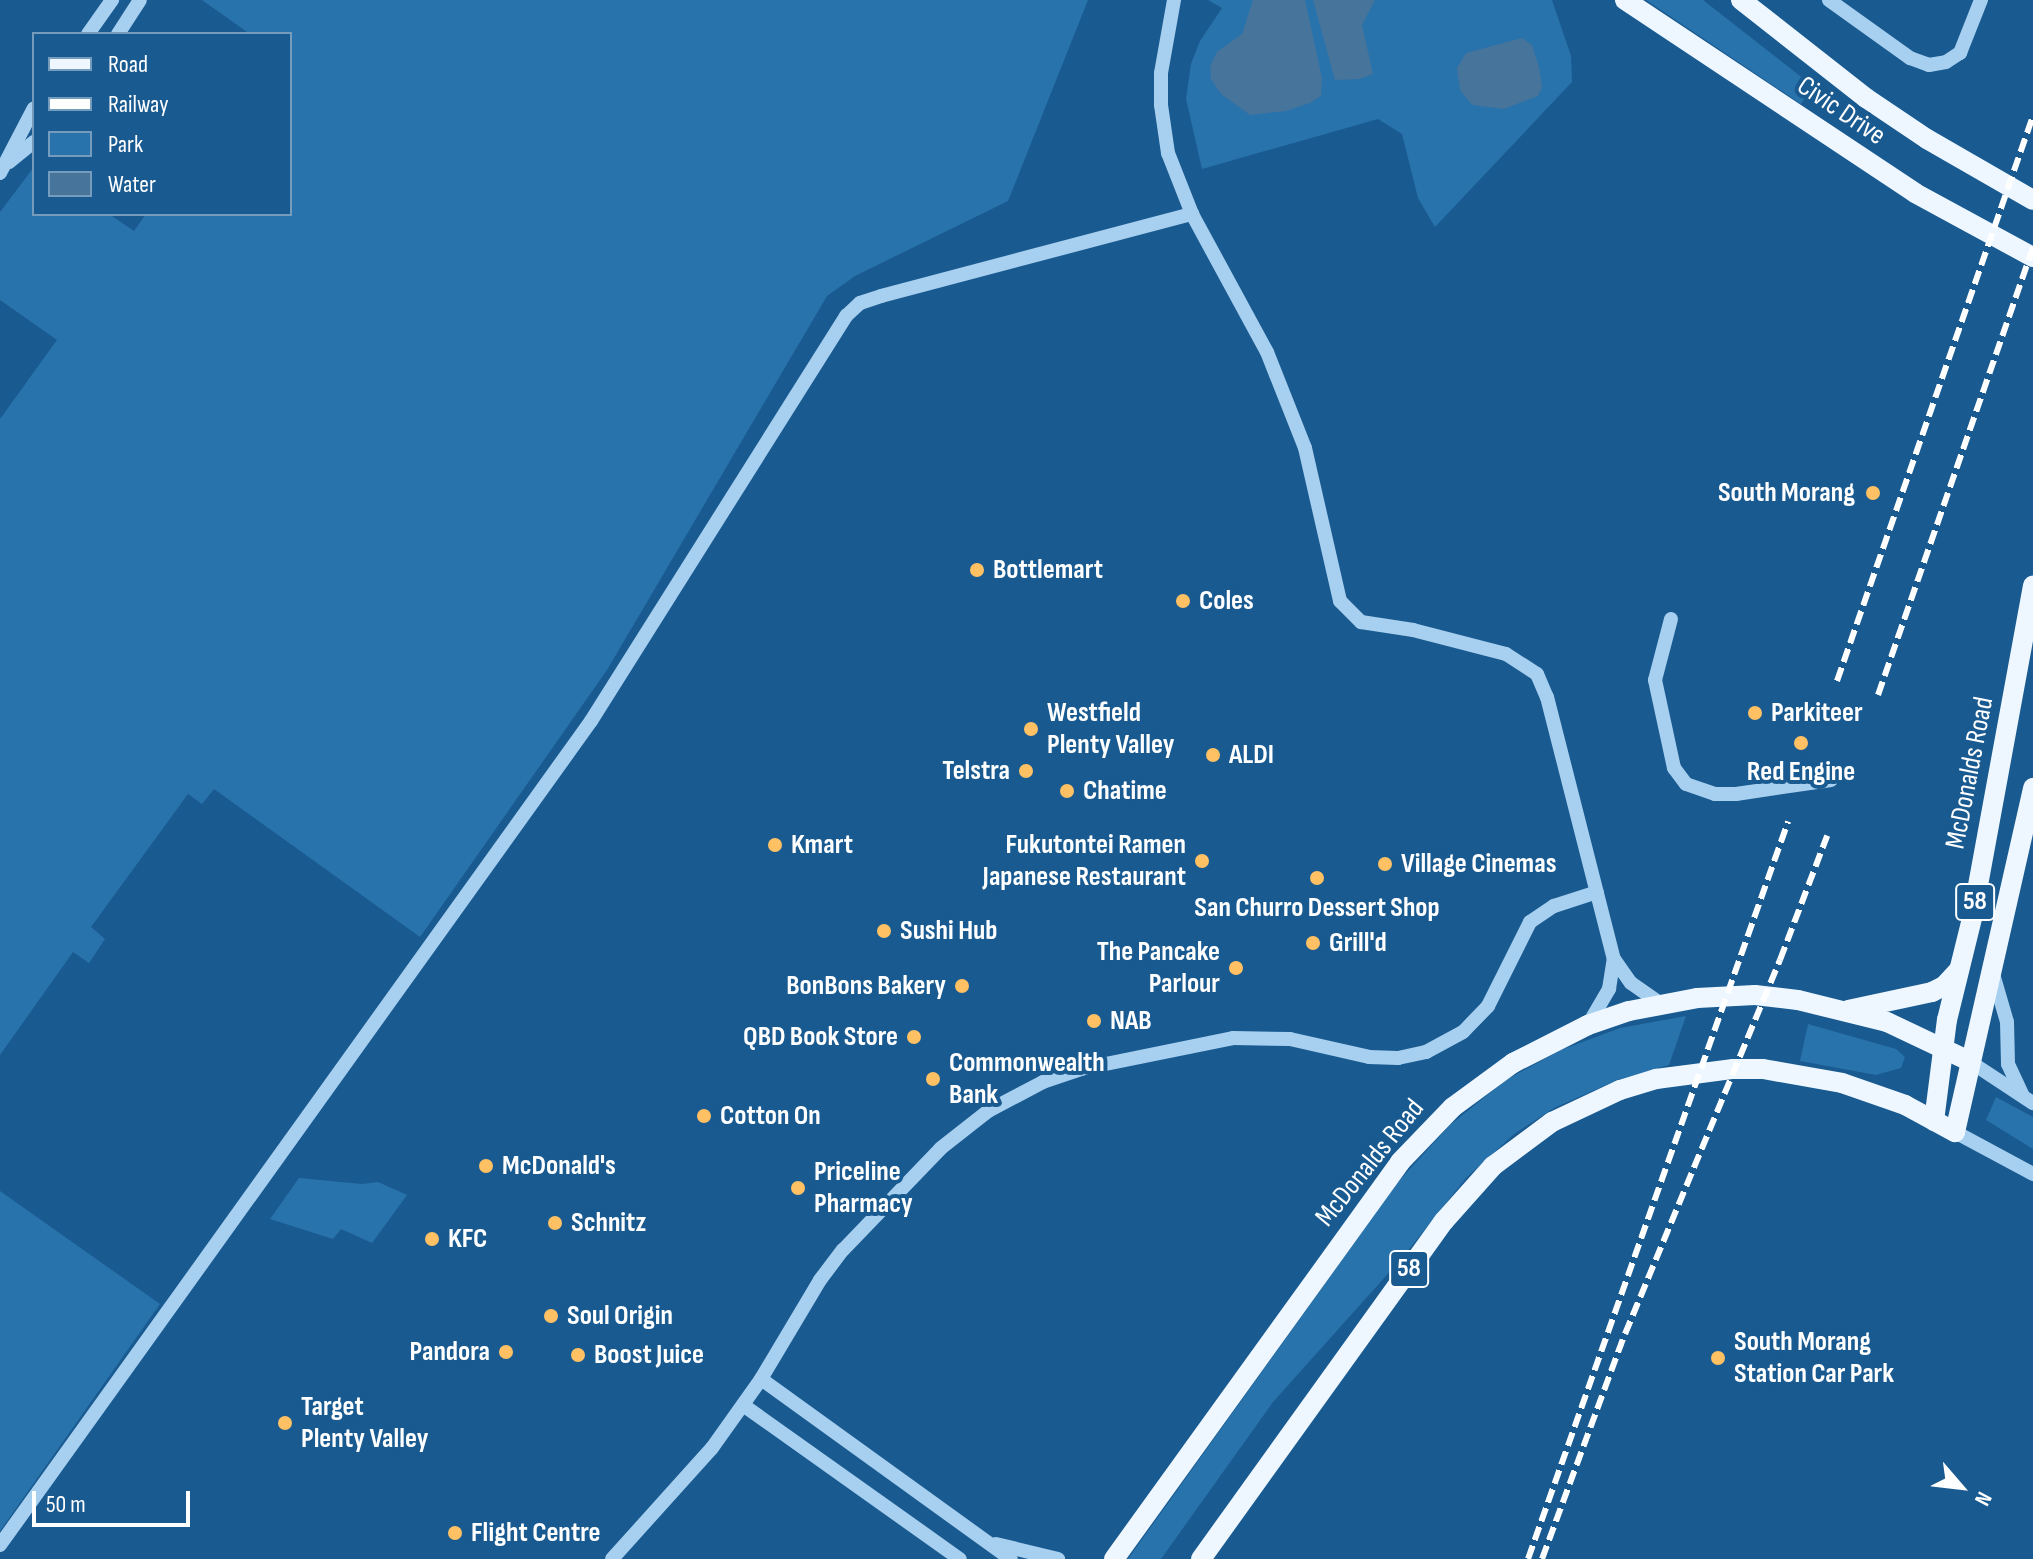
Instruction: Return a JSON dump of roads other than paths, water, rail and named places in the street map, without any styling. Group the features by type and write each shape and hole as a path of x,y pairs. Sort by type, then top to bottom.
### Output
{"main road":[{"name":"Civic Drive","path":"1625,0 1864,160 1957,218 2033,257"},
{"name":"Civic Drive","path":"1741,0 1866,98 1978,170 2033,200"},
{"name":"McDonalds Road","path":"1934,1121 1943,1046 1972,918 2033,586"},
{"name":"58","path":"1201,1559 1444,1221 1493,1166 1531,1136 1584,1105 1620,1090 1676,1076 1763,1069 1842,1083 1894,1101 1955,1132 2033,788"},
{"name":"McDonalds Road","path":"1845,1011 1932,992 1944,986 1959,971"},
{"name":"McDonalds Road","path":"1114,1556 1376,1193 1425,1132 1463,1099 1513,1063 1588,1025 1660,1003 1755,995 1798,1000 1887,1022 1969,1061"}],"street":[{"path":"89,32 112,0"},
{"path":"119,32 140,0"},
{"path":"1174,0 1165,41 1161,105 1168,153 1192,214 1258,334 1305,448 1343,606 1369,624 1413,630 1506,654 1537,674 1544,688 1614,959 1631,983 1660,1003"},
{"path":"1829,0 1910,58 1937,65 1960,53 1981,0"},
{"path":"3,169 32,112"},
{"path":"3,169 32,144"},
{"path":"0,1545 591,721 846,316 860,303 881,296 1192,214"},
{"path":"1671,619 1655,680 1678,776 1700,791 1715,794 1831,780"},
{"path":"612,1559 639,1525 698,1465 743,1405 820,1280 843,1250 941,1148 1012,1097 1081,1069 1233,1038 1300,1041 1369,1057 1398,1058 1426,1052 1463,1032 1488,1006 1530,922 1554,906 1597,892"},
{"path":"1588,1025 1609,989 1614,959"},
{"path":"1993,974 2005,1011 2010,1071 2028,1099"},
{"path":"1969,1061 2028,1099"},
{"path":"1955,1132 2033,1174"},
{"path":"761,1379 1011,1559"},
{"path":"743,1405 960,1559"},
{"path":"987,1542 1058,1559"}],"water":[{"path":"1253,0 1305,0 1322,78 1321,96 1310,103 1286,111 1250,115 1221,94 1211,79 1210,66 1217,52 1242,34"},
{"path":"1313,0 1375,0 1362,25 1373,74 1360,79 1335,80"},
{"path":"1522,38 1532,45 1539,67 1542,87 1538,96 1504,109 1472,105 1460,90 1457,68 1466,53"}],"railway":[{"path":"1837,681 2033,116"},
{"path":"1878,695 2033,247"},
{"path":"1528,1559 1788,822"},
{"path":"1542,1559 1625,1334 1780,960 1827,836"}],"place":[{"name":"South Morang","path":"1873,493"},
{"name":"Bottlemart","path":"977,570"},
{"name":"Coles","path":"1183,601"},
{"name":"Parkiteer","path":"1755,713"},
{"name":"Westfield Plenty Valley","path":"1031,729"},
{"name":"Red Engine","path":"1801,743"},
{"name":"ALDI","path":"1213,755"},
{"name":"Telstra","path":"1026,771"},
{"name":"Chatime","path":"1067,791"},
{"name":"Kmart","path":"775,845"},
{"name":"Fukutontei Ramen Japanese Restaurant","path":"1202,861"},
{"name":"Village Cinemas","path":"1385,864"},
{"name":"San Churro Dessert Shop","path":"1317,878"},
{"name":"Sushi Hub","path":"884,931"},
{"name":"Grill'd","path":"1313,943"},
{"name":"The Pancake Parlour","path":"1236,968"},
{"name":"BonBons Bakery","path":"962,986"},
{"name":"NAB","path":"1094,1021"},
{"name":"QBD Book Store","path":"914,1037"},
{"name":"Commonwealth Bank","path":"933,1079"},
{"name":"Cotton On","path":"704,1116"},
{"name":"McDonald's","path":"486,1166"},
{"name":"Priceline Pharmacy","path":"798,1188"},
{"name":"Schnitz","path":"555,1223"},
{"name":"KFC","path":"432,1239"},
{"name":"Soul Origin","path":"551,1316"},
{"name":"Pandora","path":"506,1352"},
{"name":"Boost Juice","path":"578,1355"},
{"name":"South Morang Station Car Park","path":"1718,1358"},
{"name":"Target Plenty Valley","path":"285,1423"},
{"name":"Flight Centre","path":"455,1533"}]}
